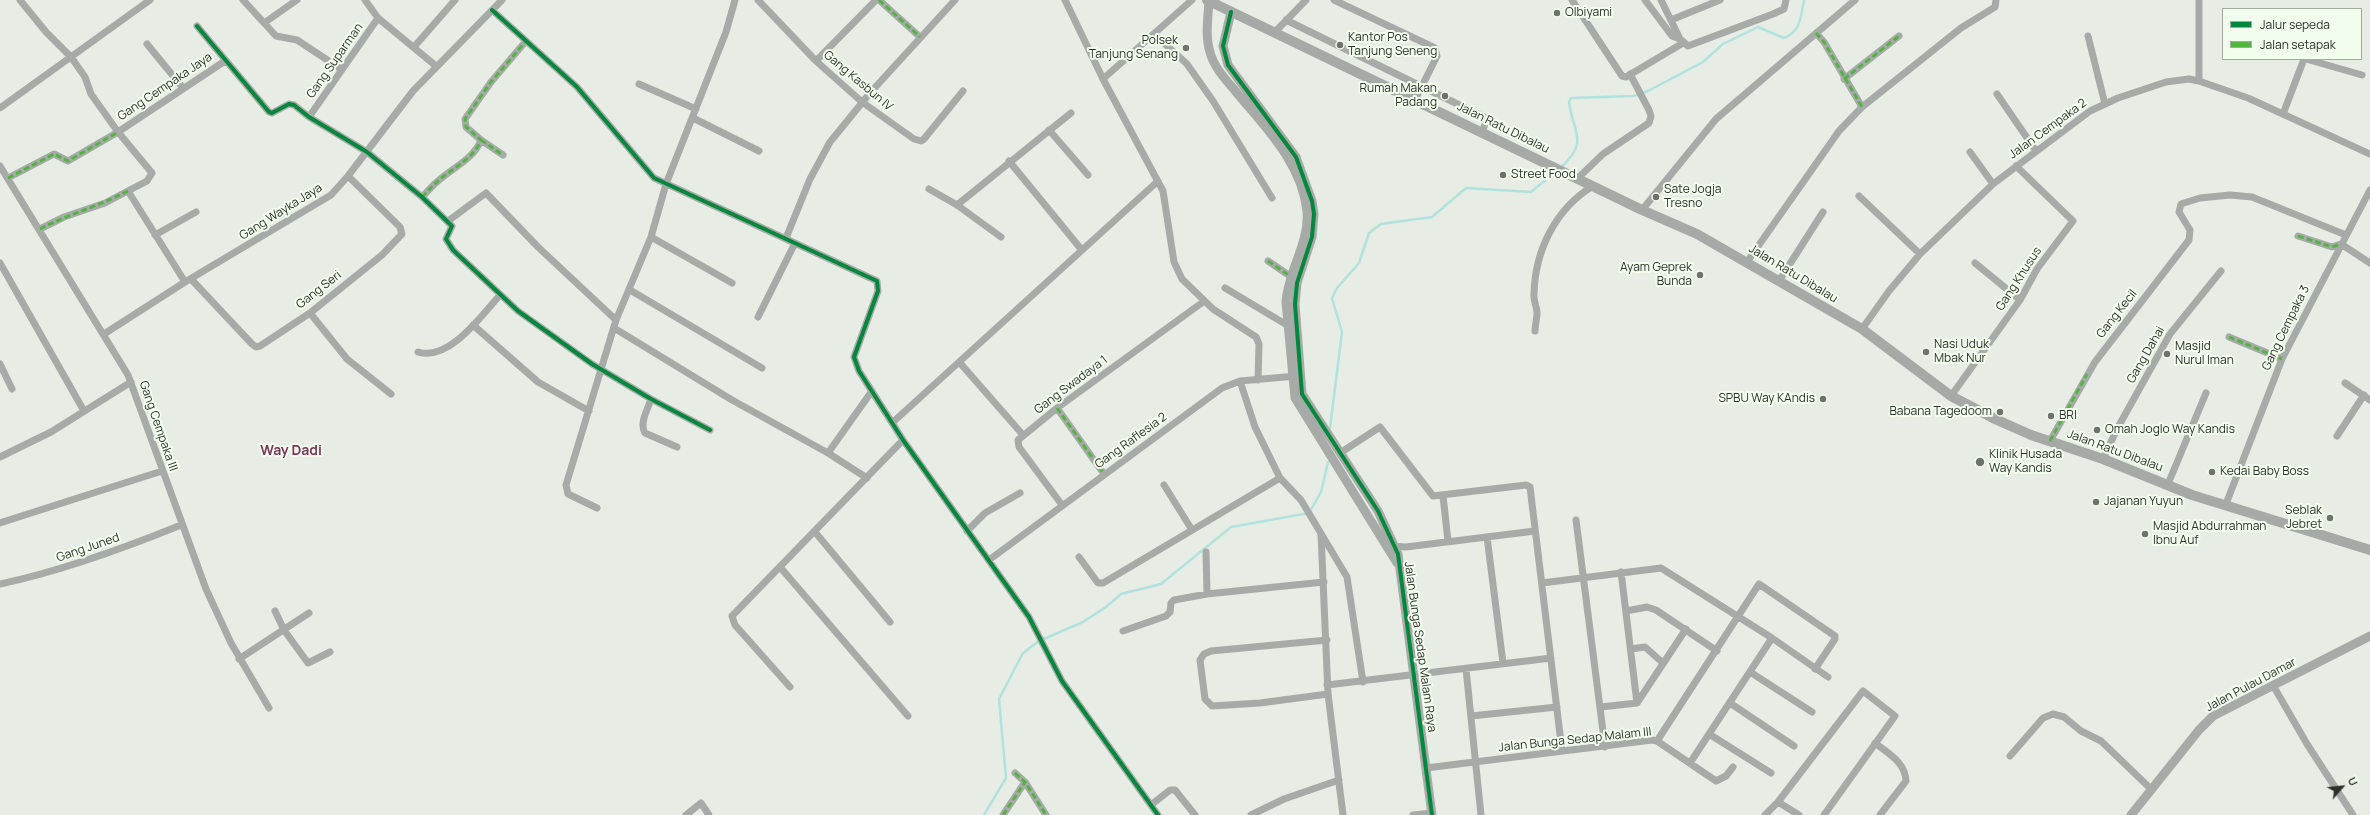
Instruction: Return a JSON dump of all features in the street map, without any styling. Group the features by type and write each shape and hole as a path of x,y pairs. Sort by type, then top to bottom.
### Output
{"main road":[{"name":"Jalan Ratu Dibalau","path":"1208,1 1642,210 1698,234 1862,329 1951,396 1995,419 2050,441 2103,459 2168,484 2192,495 2226,504 2370,550"}],"street":[{"path":"20,0 46,32 71,57 85,77 91,94 118,132 152,173 147,181 128,191 91,209 64,216 40,229"},
{"path":"0,108 150,0"},
{"path":"243,0 276,36 297,40 341,69"},
{"path":"264,23 297,0"},
{"path":"366,0 378,18 436,66"},
{"path":"414,47 455,0"},
{"name":"Gang Wayka Jaya","path":"104,334 188,280 320,202 338,188 394,115 436,66 502,0"},
{"path":"597,508 568,494 565,489 616,320 630,290 651,237 666,184 726,32 735,0"},
{"name":"Gang Kasbun IV","path":"758,0 816,62 862,102 914,139 921,141 963,91"},
{"path":"816,62 878,0 920,38"},
{"path":"786,238 823,152 862,102 955,0"},
{"path":"1065,0 1103,79 1158,181 1166,200 1174,262 1182,279 1203,302 1256,337 1259,344 1258,380"},
{"path":"1103,79 1192,0"},
{"path":"1274,33 1306,0"},
{"path":"1334,0 1436,48 1437,56 1415,100"},
{"path":"1572,0 1620,74 1626,77 1682,41"},
{"path":"1645,0 1672,36 1688,46 1784,9 1786,0"},
{"path":"1661,0 1682,41"},
{"path":"1671,20 1720,0"},
{"path":"1642,210 1716,119 1855,0"},
{"path":"1747,262 1839,131 1862,107 1961,28 1995,7 1996,0"},
{"path":"2199,0 2199,81"},
{"name":"Jalan Bunga Sedap Malam Raya","path":"1208,1 1207,33 1213,60 1226,80 1281,146 1297,176 1305,201 1306,224 1290,276 1286,302 1287,325 1296,376 1302,394 1336,453 1378,511 1394,553 1414,676 1432,814"},
{"path":"492,10 577,87 648,172 666,184 877,281 878,291 854,357 859,371 903,440 989,560 1035,628 1062,681 1158,815"},
{"name":"Jalan Bunga Sedap Malam Raya","path":"1231,12 1223,46 1228,65 1296,156 1312,201 1314,214 1312,237 1296,292 1296,376 1298,404 1323,444 1336,453"},
{"name":"Gang Suparman","path":"309,117 378,18"},
{"path":"1286,20 1484,118 1486,122 1482,133"},
{"path":"197,26 270,113 292,104 309,117 367,152 422,197 448,221 452,227 446,239 447,242 500,295 526,317 602,370 651,399 710,430"},
{"path":"1816,32 1824,42 1844,79 1862,107"},
{"path":"1154,34 1187,64 1213,101 1272,198"},
{"path":"1844,79 1899,36"},
{"path":"2088,36 2105,104"},
{"path":"503,155 481,140 466,126 465,119 491,82 526,41"},
{"path":"147,44 184,88"},
{"path":"2283,114 2305,60"},
{"path":"2309,60 2362,75"},
{"name":"Gang Cempaka Jaya","path":"8,178 54,154 68,161 118,132 225,61"},
{"path":"1577,179 1603,154 1649,123 1651,116 1644,99 1630,74"},
{"name":"Jalan Cempaka 2","path":"1862,329 1889,291 1920,254 1993,184 2090,111 2166,82 2188,79 2199,81 2248,98 2370,154"},
{"path":"639,84 696,109"},
{"path":"1998,94 2036,151"},
{"path":"957,205 1009,161 1071,113"},
{"path":"693,118 759,152"},
{"path":"1049,130 1088,175"},
{"path":"422,197 438,180 470,157 481,140"},
{"path":"1970,152 1993,184"},
{"path":"1009,161 1081,249"},
{"name":"Gang Khusus","path":"1951,396 2020,300 2037,269 2073,221 2016,166"},
{"name":"Gang Cempaka III","path":"1,169 40,229 104,334 131,382 181,525 212,603 240,659 269,708"},
{"name":"Gang Seri","path":"188,280 256,347 310,313 382,255 402,234 400,227 348,176"},
{"path":"892,422 960,363 1081,249 1158,181"},
{"path":"1535,331 1537,312 1534,294 1543,244 1548,233 1578,196 1593,186"},
{"path":"929,188 957,205 1001,237"},
{"name":"Gang Cempaka 3","path":"2226,504 2282,358 2370,190"},
{"path":"128,191 155,235 188,280"},
{"path":"448,221 486,192 538,247 616,320"},
{"name":"Gang Kecil","path":"2050,441 2095,362 2189,240 2190,230 2179,212 2181,204 2200,198 2230,195 2252,197 2346,235"},
{"path":"1859,196 1920,254"},
{"path":"155,235 196,212"},
{"path":"1779,281 1823,212"},
{"path":"2298,236 2332,247 2341,244 2370,263"},
{"path":"651,237 732,283"},
{"path":"758,317 795,243"},
{"path":"1268,261 1290,276"},
{"path":"0,263 84,411"},
{"path":"1974,263 2020,300"},
{"name":"Gang Dahai","path":"2103,459 2117,429 2170,334 2221,271"},
{"path":"1225,288 1287,325"},
{"path":"630,290 762,368"},
{"path":"418,352 429,355 441,351 473,325 500,295"},
{"name":"Gang Swadaya 1","path":"1023,434 1203,302"},
{"path":"310,313 347,359 391,394"},
{"path":"473,325 538,382 589,411"},
{"path":"614,328 744,407 828,453 867,478"},
{"path":"2229,337 2282,358"},
{"path":"960,363 1023,434 1018,440 1019,447 1062,505"},
{"path":"0,364 12,389"},
{"name":"Gang Raflesia 2","path":"989,560 1222,388 1240,381 1296,376"},
{"path":"1240,381 1255,427 1280,478 1301,500 1313,518 1348,582 1362,682"},
{"path":"0,457 32,443 131,382"},
{"path":"2337,436 2367,398 2345,383"},
{"path":"828,453 872,391"},
{"path":"2168,484 2206,393"},
{"path":"651,399 643,421 643,430 645,433 677,447"},
{"path":"1057,408 1104,474"},
{"path":"1336,453 1376,429 1382,428 1431,495 1443,496 1528,485 1531,490 1558,707 1562,751"},
{"path":"790,687 735,625 732,618 903,440"},
{"path":"0,523 162,471"},
{"path":"1079,557 1092,577 1098,583 1103,583 1280,478"},
{"path":"1164,485 1192,530"},
{"path":"967,531 985,513 1020,493"},
{"path":"1443,496 1448,541"},
{"path":"1576,520 1605,746"},
{"name":"Gang Juned","path":"0,584 44,574 84,561 181,525"},
{"path":"1394,553 1406,548 1448,541 1535,531"},
{"path":"815,532 890,622"},
{"path":"1321,532 1327,640 1327,685 1343,815"},
{"path":"1487,537 1503,663"},
{"path":"1206,552 1207,594"},
{"path":"780,567 908,716"},
{"path":"1542,582 1661,568 1772,638 1828,677"},
{"path":"1621,572 1637,703"},
{"path":"1123,631 1166,616 1170,612 1171,603 1174,600 1207,594 1324,582"},
{"path":"1657,741 1717,651 1756,586 1762,585 1835,636 1835,639 1815,669"},
{"path":"1626,611 1650,607 1686,629 1717,651"},
{"path":"275,611 284,630 308,664 330,652"},
{"path":"240,659 309,613"},
{"path":"1637,703 1686,629"},
{"name":"Jalan Pulau Damar","path":"2131,815 2209,720 2223,710 2274,687 2370,636"},
{"path":"1690,763 1772,638"},
{"path":"1327,640 1210,651 1204,654 1200,660 1205,699 1212,706 1260,704 1328,694"},
{"path":"1631,649 1645,647 1664,662"},
{"path":"1327,685 1414,676 1503,663 1552,658"},
{"path":"1466,669 1481,815"},
{"path":"1750,672 1812,712"},
{"path":"2274,687 2307,744 2353,815"},
{"path":"1765,815 1778,802 1863,691 1895,716 1824,815"},
{"path":"1601,707 1637,703"},
{"path":"1730,703 1794,746"},
{"path":"1471,716 1558,707"},
{"path":"2010,756 2043,718 2054,714 2064,718 2081,731 2101,742 2152,790"},
{"path":"1709,734 1771,773"},
{"name":"Jalan Bunga Sedap Malam III","path":"1426,768 1657,741 1716,781 1726,776 1733,768"},
{"path":"1875,743 1901,764 1905,772 1906,781 1880,815"},
{"path":"1015,773 1025,782 1046,815"},
{"path":"1251,815 1284,799 1339,780"},
{"path":"1003,815 1025,782"},
{"path":"1151,805 1170,790 1176,790 1195,815"},
{"path":"1778,802 1799,815"},
{"path":"686,815 701,803 709,815"},
{"path":"1412,815 1432,814"}],"waterway":[{"path":"1560,168 1575,151 1577,144 1576,130 1569,102 1571,98 1633,96 1648,91 1703,62 1723,44 1758,27 1784,38 1790,35 1797,27 1801,17 1804,0"},
{"path":"1330,428 1342,332 1332,298 1337,288 1359,263 1369,233 1381,224 1432,217 1466,188 1531,192 1556,171"},
{"path":"984,815 1006,778 999,699 1023,653 1039,641 1083,622 1106,607 1121,594 1161,584 1231,527 1309,513 1321,492 1328,462"}],"marked path":[{"path":"879,0 920,37"},
{"path":"1816,33 1824,42 1862,107"},
{"path":"1844,79 1899,36"},
{"path":"422,197 438,181 468,158 478,147 481,140 466,127 465,119 491,82 526,41"},
{"path":"8,178 54,154 68,161 118,132"},
{"path":"481,140 503,155"},
{"path":"40,229 128,191"},
{"path":"2298,236 2332,247 2341,244"},
{"path":"1268,261 1290,276"},
{"path":"2229,337 2282,359"},
{"path":"2050,441 2087,374"},
{"path":"1057,408 1104,474"},
{"path":"1015,773 1025,782 1046,815"},
{"path":"1003,815 1025,782"}],"cycle path":[{"path":"492,10 577,87 654,178 877,281 878,291 854,357 859,371 903,440 1029,617 1062,681 1158,815"},
{"path":"1231,12 1223,46 1228,65 1296,157 1312,201 1314,214 1312,237 1297,283 1295,304 1302,394 1378,511 1398,554 1432,815"},
{"path":"197,26 269,112 272,113 289,104 294,105 309,117 367,152 422,197 452,226 446,239 453,250 518,311 592,364 651,399 710,430"}],"place":[{"name":"Olbiyami","path":"1557,13"},
{"name":"Kantor Pos Tanjung Seneng","path":"1340,45"},
{"name":"Polsek Tanjung Senang","path":"1186,48"},
{"name":"Rumah Makan Padang","path":"1445,96"},
{"name":"Street Food","path":"1503,175"},
{"name":"Sate Jogja Tresno","path":"1656,197"},
{"name":"Ayam Geprek Bunda","path":"1700,275"},
{"name":"Nasi Uduk Mbak Nur","path":"1926,352"},
{"name":"Masjid Nurul Iman","path":"2167,354"},
{"name":"SPBU Way KAndis","path":"1823,399"},
{"name":"Babana Tagedoom","path":"2000,412"},
{"name":"BRI","path":"2051,416"},
{"name":"Omah Joglo Way Kandis","path":"2097,430"},
{"name":"Klinik Husada Way Kandis","path":"1980,462"},
{"name":"Kedai Baby Boss","path":"2212,472"},
{"name":"Jajanan Yuyun","path":"2096,502"},
{"name":"Seblak Jebret","path":"2330,518"},
{"name":"Masjid Abdurrahman Ibnu Auf","path":"2145,534"}],"district":[{"name":"Way Dadi","path":"291,451"}]}
